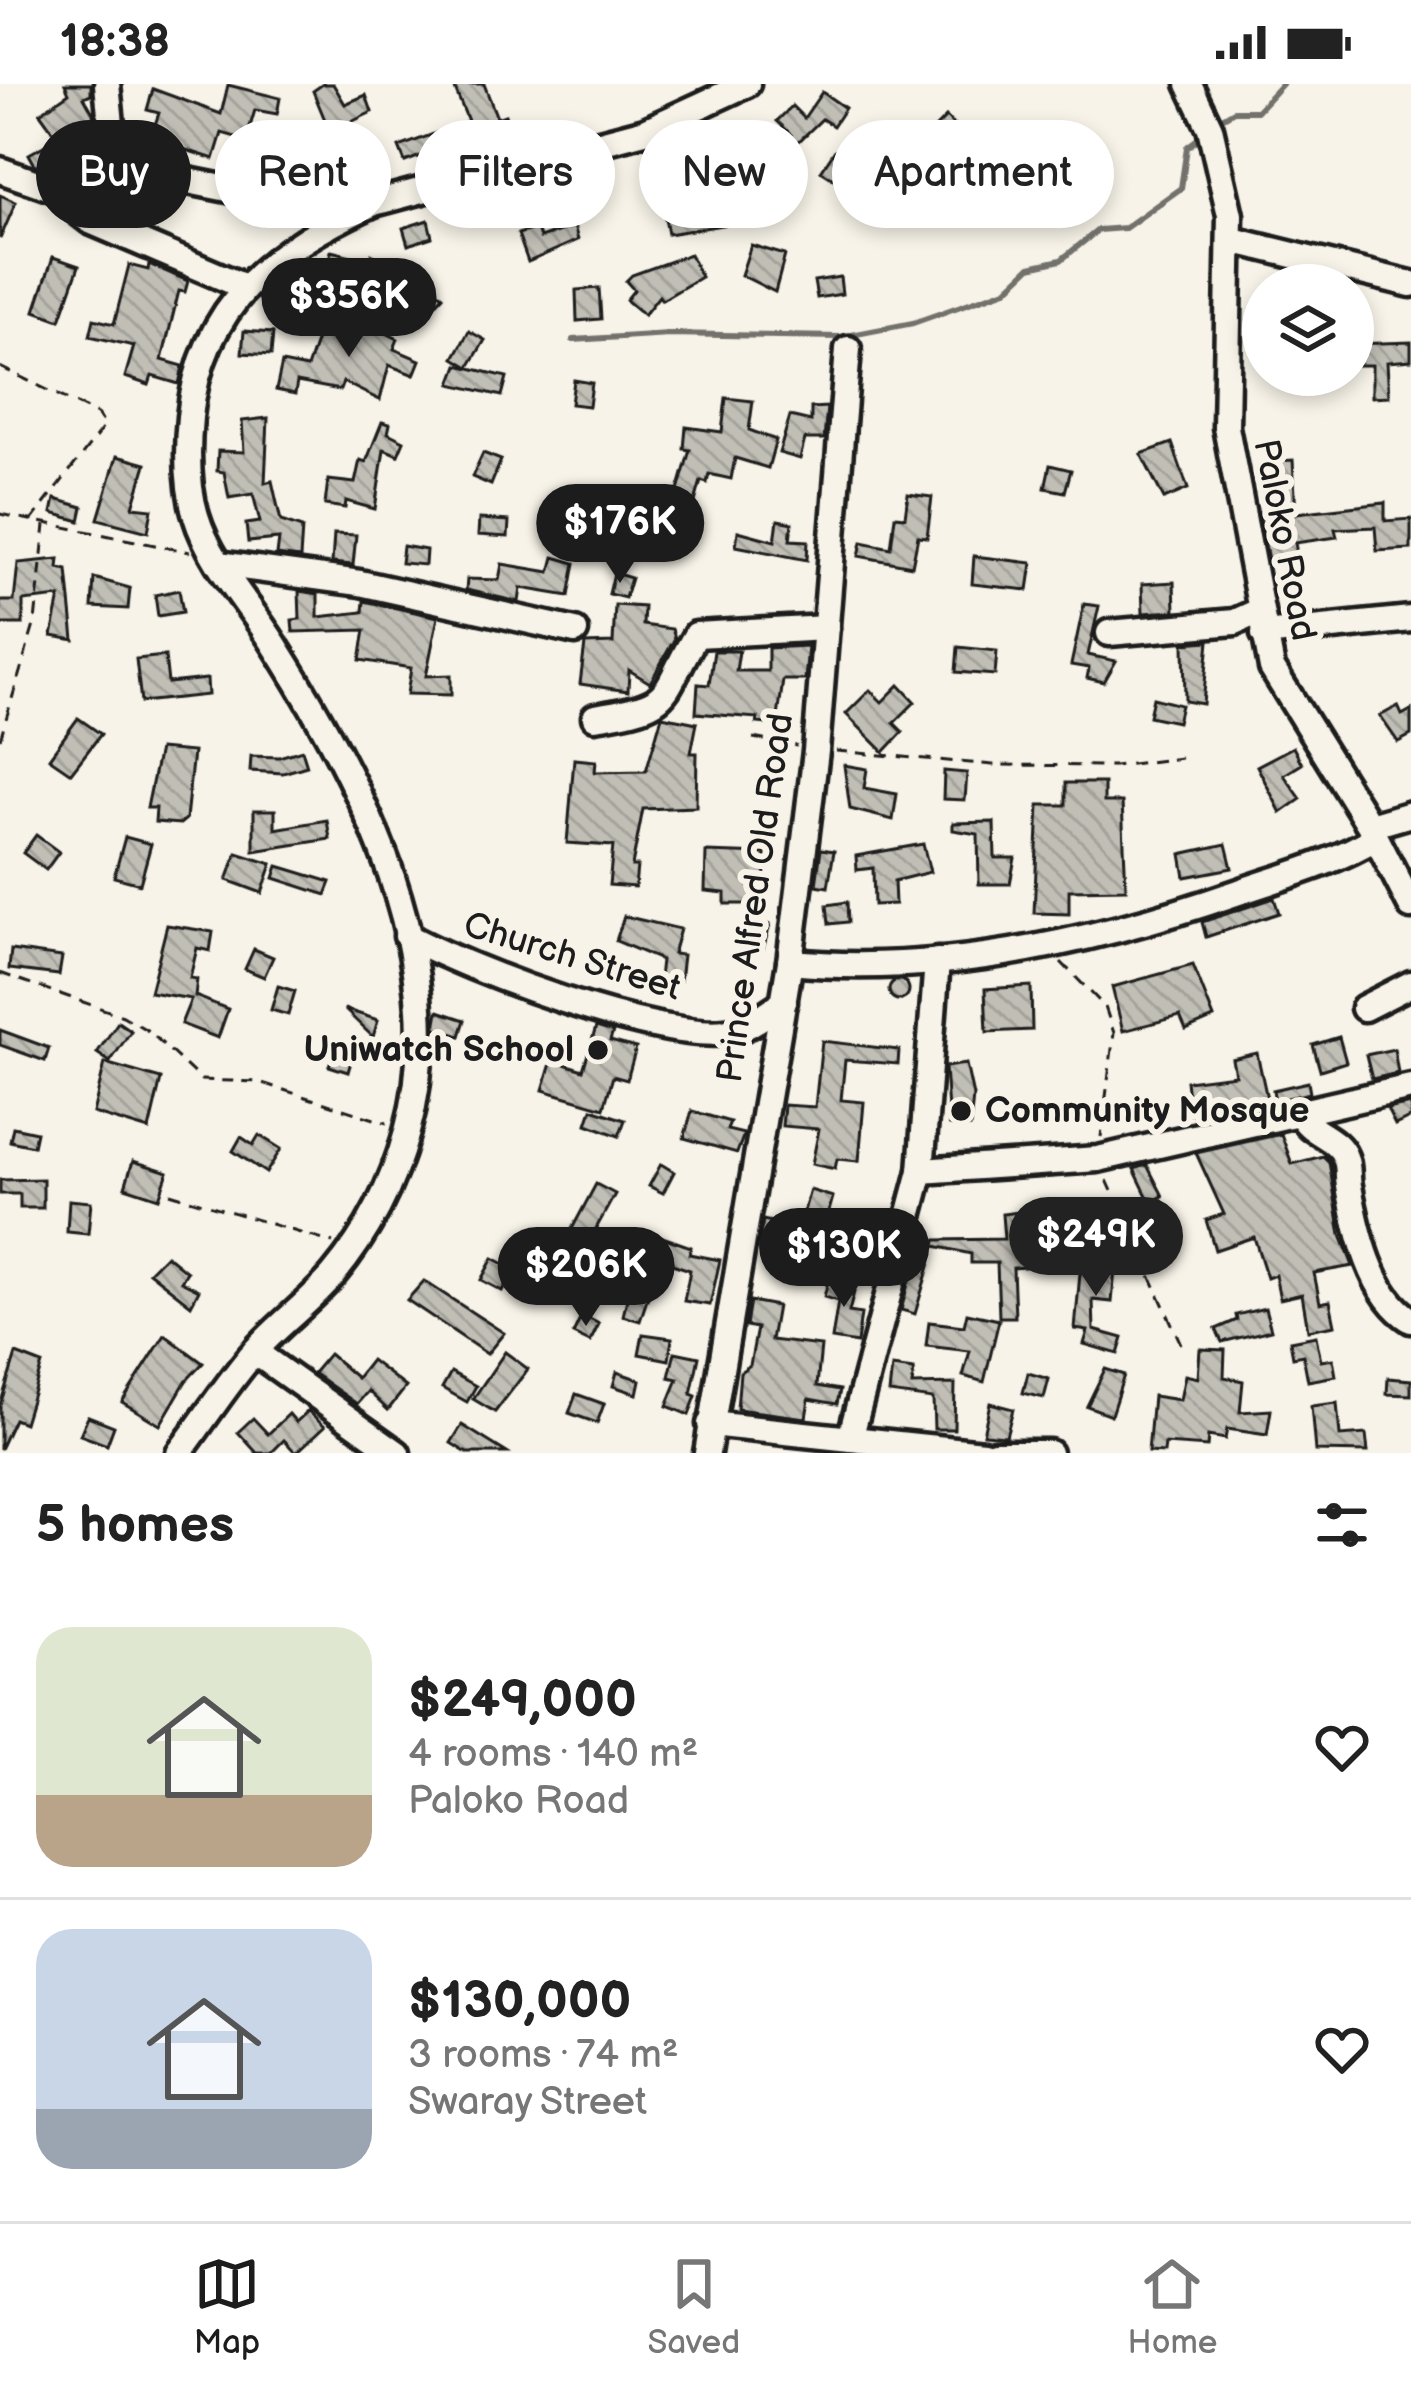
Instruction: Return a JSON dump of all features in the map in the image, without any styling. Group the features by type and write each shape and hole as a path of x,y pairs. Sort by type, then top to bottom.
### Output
{"street":[{"path":"107,84 111,120"},
{"path":"178,1453 255,1352 332,1277 381,1205 408,1130 418,1060 416,978 394,881 348,770 319,715 219,564 196,516 188,444 206,342 245,287 301,242 374,203 645,131 747,84"},
{"name":"Paloko Road","path":"1190,84 1207,122 1232,240 1226,295 1226,428 1272,668 1372,832 1411,906"},
{"path":"0,170 36,183"},
{"path":"106,228 245,287"},
{"path":"1232,240 1411,284"},
{"name":"Prince Alfred Old Road","path":"707,1453 790,962 816,752 848,349"},
{"path":"219,564 360,583 575,631"},
{"path":"1109,633 1235,622 1411,619"},
{"path":"595,717 648,709 662,698 696,635 826,628"},
{"path":"790,962 938,961 1047,948 1159,921 1296,873 1411,814"},
{"name":"Church Street","path":"407,936 457,964 546,993 701,1033 744,1027 784,1002"},
{"path":"850,1438 921,1171 938,961"},
{"path":"1364,1008 1411,984"},
{"path":"921,1171 1098,1159 1411,1087"},
{"path":"1300,1113 1307,1130 1337,1144 1347,1160 1348,1184 1377,1282 1393,1309 1411,1321"},
{"path":"255,1352 397,1453"},
{"path":"710,1424 983,1453"},
{"path":"994,1453 1048,1453"}],"path":[{"path":"0,367 97,414 105,425 32,520"},
{"path":"0,514 188,551 219,564"},
{"path":"0,739 35,622 45,523"},
{"path":"754,738 816,752 993,764 1114,766 1181,758"},
{"path":"0,974 123,1016 150,1032 201,1079 259,1082 408,1130"},
{"path":"170,1193 352,1249"}],"building":[{"path":"65,84 91,84 91,94 84,97 94,120 45,120 40,113 69,93"},
{"path":"333,84 345,104 366,95 372,112 355,120 325,120 313,91"},
{"path":"453,84 484,84 497,118 505,115 507,120 468,120"},
{"path":"228,85 280,98 277,114 255,110 252,120 215,120 214,159 191,152 191,120 157,120 159,113 147,110 153,89 221,114"},
{"path":"822,92 845,108 832,125 822,119 808,133 808,120 778,120 792,106 804,118"},
{"path":"415,141 415,158 405,162 399,147"},
{"path":"832,154 832,178 821,171"},
{"path":"0,195 16,202 0,239"},
{"path":"415,224 415,228 430,228 432,237 408,245 403,228"},
{"path":"537,228 540,238 575,228 578,240 528,262 518,234"},
{"path":"667,228 704,228 668,234"},
{"path":"751,245 785,255 775,292 741,275"},
{"path":"331,251 376,262 373,255 423,278 443,296 431,309 392,276 385,293 325,275"},
{"path":"690,254 701,277 662,300 659,296 644,315 626,300 634,290 626,281 632,275"},
{"path":"53,257 79,266 60,320 35,311"},
{"path":"149,264 188,281 185,292 179,291 162,360 183,366 179,384 152,376 149,385 125,377 134,346 90,336 94,319 114,324 129,265 148,270"},
{"path":"840,277 842,294 817,298 814,281"},
{"path":"599,288 601,319 577,321 576,290"},
{"path":"341,310 398,339 394,349 420,360 414,375 389,365 380,400 343,382 340,390 297,382 295,394 276,390 282,363 307,368 320,330 334,335"},
{"path":"244,331 273,333 271,355 242,353"},
{"path":"469,331 485,340 469,367 454,358"},
{"path":"1411,342 1411,360 1387,362 1389,396 1372,397 1374,343"},
{"path":"458,365 507,377 502,396 451,384"},
{"path":"574,380 592,383 589,406 571,404"},
{"path":"726,398 753,401 749,430 776,440 768,468 735,458 731,479 709,474 707,483 701,481 689,523 631,510 635,492 675,501 690,450 684,449 686,427 722,432"},
{"path":"827,407 824,439 805,439 800,459 779,453 790,416 811,421 811,408"},
{"path":"268,418 265,483 272,481 281,521 302,528 300,558 277,555 279,539 248,542 246,524 260,522 253,494 229,498 224,472 217,471 218,451 244,452 242,421"},
{"path":"382,422 390,424 388,433 404,441 398,455 384,449 375,509 346,501 345,508 325,505 328,480 355,483 360,460 366,462"},
{"path":"1172,443 1188,489 1164,499 1141,454"},
{"path":"483,453 501,460 491,485 472,477"},
{"path":"117,456 146,464 133,507 152,509 148,532 98,519"},
{"path":"1293,460 1296,513 1385,503 1385,521 1411,519 1411,549 1377,551 1375,527 1335,529 1337,537 1295,543 1297,554 1268,560 1259,513 1266,512 1263,462"},
{"path":"1050,465 1071,470 1065,492 1045,488"},
{"path":"908,494 932,497 927,537 918,536 912,566 859,556 862,542 891,548 895,516 905,517"},
{"path":"55,499 83,507 80,521 52,513"},
{"path":"568,513 600,529 593,549 557,547"},
{"path":"479,519 509,521 508,537 478,535"},
{"path":"778,520 792,523 790,540 808,541 807,560 736,546 738,531 775,541"},
{"path":"334,534 356,535 353,565 332,563"},
{"path":"403,546 426,550 425,565 401,563"},
{"path":"974,556 1032,563 1028,590 972,584"},
{"path":"554,557 575,563 569,596 521,588 519,602 466,590 467,579 499,580 502,564 550,572"},
{"path":"59,559 58,568 67,570 74,640 52,636 60,597 23,601 23,624 0,624 0,601 14,601 18,563"},
{"path":"614,573 631,578 625,598 609,594"},
{"path":"94,578 130,588 128,609 92,607"},
{"path":"1174,582 1175,611 1143,613 1142,584"},
{"path":"179,590 183,612 158,616 155,595"},
{"path":"299,591 318,594 318,617 363,612 364,601 438,617 426,676 451,675 451,695 407,694 411,668 360,660 365,630 293,632 292,620 300,619"},
{"path":"1084,604 1099,606 1088,655 1116,661 1104,682 1087,678 1089,668 1071,665"},
{"path":"615,605 644,607 643,625 672,629 675,638 650,683 629,670 628,691 580,684 585,644 613,643"},
{"path":"1209,641 1203,704 1185,701 1184,643"},
{"path":"808,646 805,680 783,680 777,725 757,723 758,718 696,713 698,684 709,685 714,651 739,651 736,671 768,671 768,648"},
{"path":"958,647 997,651 995,675 956,672"},
{"path":"165,656 168,683 207,679 208,695 141,702 136,659"},
{"path":"899,685 915,702 894,723 903,732 884,752 846,714 870,690 882,702"},
{"path":"1153,698 1181,705 1177,722 1149,716"},
{"path":"1398,706 1402,715 1411,710 1411,735 1398,742 1380,716"},
{"path":"662,716 697,723 691,753 697,753 696,807 643,809 632,866 637,866 635,887 609,885 613,846 567,843 574,759 596,761 595,772 646,771"},
{"path":"78,718 101,734 71,773 49,758"},
{"path":"1293,747 1302,764 1284,775 1301,799 1281,813 1257,766"},
{"path":"159,749 193,752 186,819 180,824 155,822 156,808 147,808"},
{"path":"302,750 307,766 283,773 250,771 251,756 279,757"},
{"path":"844,765 867,769 864,788 897,794 893,820 850,809"},
{"path":"944,771 967,773 965,800 943,799"},
{"path":"1066,783 1104,783 1104,802 1122,802 1126,889 1069,890 1069,914 1034,913 1039,805 1066,805"},
{"path":"254,810 275,810 275,829 327,820 330,839 254,851"},
{"path":"994,822 995,858 1015,858 1010,884 979,884 978,834 953,830 953,823"},
{"path":"36,835 59,852 46,870 23,853"},
{"path":"125,837 151,844 140,884 114,877"},
{"path":"923,844 930,872 894,881 895,904 874,905 873,868 857,870 856,856"},
{"path":"1226,844 1232,868 1185,877 1181,854"},
{"path":"821,849 834,851 828,887 816,885"},
{"path":"706,852 765,854 764,904 725,904 725,893 705,891"},
{"path":"237,853 272,864 262,893 227,880"},
{"path":"278,866 331,882 326,895 274,878"},
{"path":"1274,898 1279,913 1206,937 1202,922"},
{"path":"847,902 848,922 829,924 827,905"},
{"path":"624,916 680,929 673,954 683,955 680,981 659,979 661,960 616,941"},
{"path":"754,920 770,925 763,949 747,944"},
{"path":"167,925 213,932 210,951 197,948 190,978 197,979 195,996 228,1009 218,1038 181,1024 191,999 150,992"},
{"path":"254,949 273,957 264,977 245,969"},
{"path":"11,950 62,957 59,975 9,969"},
{"path":"1193,965 1214,1018 1186,1030 1180,1016 1123,1031 1112,987"},
{"path":"899,980 909,990 899,1000 889,990"},
{"path":"278,986 295,991 288,1015 271,1010"},
{"path":"1031,986 1032,1030 987,1032 985,989"},
{"path":"344,1009 378,1020 373,1037"},
{"path":"438,1011 465,1020 460,1036 435,1028"},
{"path":"118,1022 131,1031 110,1062 97,1053"},
{"path":"596,1027 613,1032 610,1041 636,1048 627,1080 613,1076 604,1108 543,1090 552,1060 583,1070"},
{"path":"0,1030 49,1048 45,1061 0,1045"},
{"path":"1339,1037 1346,1062 1320,1070 1313,1045"},
{"path":"822,1041 899,1050 898,1064 845,1060 841,1100 864,1102 859,1161 837,1159 835,1169 812,1164 819,1129 782,1126 784,1105 815,1107"},
{"path":"1394,1049 1398,1073 1372,1079 1366,1055"},
{"path":"333,1053 352,1058 348,1072 329,1066"},
{"path":"1257,1053 1268,1103 1190,1114 1186,1081 1235,1075 1232,1059"},
{"path":"105,1063 161,1079 149,1130 93,1113"},
{"path":"966,1064 973,1096 970,1127 949,1125 945,1067"},
{"path":"1308,1082 1310,1093 1275,1101 1273,1090"},
{"path":"1411,1104 1411,1117 1395,1125 1387,1109"},
{"path":"1034,1106 1056,1106 1056,1121 1033,1120"},
{"path":"592,1109 625,1120 619,1136 587,1124"},
{"path":"692,1111 730,1122 727,1130 744,1134 737,1153 684,1138"},
{"path":"13,1127 36,1132 33,1146 10,1141"},
{"path":"1281,1134 1292,1164 1323,1156 1329,1162 1341,1235 1353,1266 1314,1273 1320,1303 1330,1301 1335,1325 1308,1330 1302,1294 1280,1299 1275,1275 1267,1278 1254,1237 1215,1250 1206,1220 1224,1214 1196,1153"},
{"path":"259,1135 281,1149 266,1173 233,1151 241,1137 253,1145"},
{"path":"133,1161 168,1172 159,1198 125,1187"},
{"path":"661,1164 674,1172 663,1193 649,1186"},
{"path":"1147,1165 1163,1196 1150,1202 1134,1169"},
{"path":"43,1179 43,1208 20,1208 20,1194 0,1194 0,1180"},
{"path":"596,1184 615,1194 576,1265 558,1255"},
{"path":"810,1190 833,1197 820,1243 803,1238 801,1248 788,1248 759,1242 763,1220 799,1228"},
{"path":"69,1200 91,1202 88,1234 67,1232"},
{"path":"1162,1200 1181,1235 1158,1247 1141,1213"},
{"path":"1020,1212 1022,1240 1055,1236 1058,1264 1013,1268 1015,1317 999,1317 997,1263 971,1263 971,1254 935,1246 936,1240 1004,1239 1002,1214"},
{"path":"651,1233 691,1247 689,1254 720,1260 710,1305 684,1301 690,1270 660,1260 640,1321 623,1316 634,1269"},
{"path":"1082,1251 1099,1253 1098,1261 1116,1259 1112,1302 1093,1300 1094,1330 1123,1338 1118,1354 1084,1344 1088,1331 1075,1329"},
{"path":"166,1255 187,1272 181,1281 199,1290 191,1305 149,1272"},
{"path":"493,1258 514,1269 502,1291 481,1280"},
{"path":"915,1258 930,1263 915,1314 901,1310"},
{"path":"829,1277 856,1284 849,1312 861,1314 857,1343 832,1339 838,1301 824,1297"},
{"path":"424,1281 504,1333 487,1354 407,1300"},
{"path":"750,1301 777,1306 771,1340 821,1346 817,1386 840,1390 837,1404 809,1399 806,1418 737,1409 740,1372 750,1365 757,1328 746,1326"},
{"path":"1265,1308 1271,1330 1222,1342 1216,1329 1237,1320 1236,1315"},
{"path":"967,1313 999,1320 984,1382 963,1376 970,1351 926,1346 929,1322 964,1326"},
{"path":"582,1315 599,1324 590,1342 573,1334"},
{"path":"643,1334 672,1338 669,1360 639,1354"},
{"path":"165,1335 203,1363 186,1381 160,1425 122,1402"},
{"path":"1316,1336 1321,1361 1333,1359 1336,1376 1308,1381 1303,1355 1293,1357 1290,1341"},
{"path":"1200,1349 1225,1350 1224,1377 1243,1381 1240,1412 1271,1410 1267,1435 1227,1429 1225,1439 1208,1436 1207,1447 1165,1444 1164,1453 1148,1452 1153,1396 1180,1400 1185,1375 1198,1378"},
{"path":"505,1352 528,1369 495,1412 473,1399"},
{"path":"675,1352 699,1357 691,1394 696,1396 689,1415 667,1406 678,1379 669,1377"},
{"path":"16,1354 42,1364 24,1423 14,1419 0,1449 0,1405"},
{"path":"329,1354 357,1378 371,1360 406,1387 388,1410 368,1391 357,1404 313,1373"},
{"path":"892,1367 914,1370 912,1385 955,1384 954,1429 934,1429 933,1399 889,1393"},
{"path":"1105,1369 1124,1375 1111,1415 1087,1406"},
{"path":"451,1372 476,1386 467,1402 442,1388"},
{"path":"617,1372 640,1380 637,1394 613,1386"},
{"path":"1028,1373 1049,1379 1044,1398 1023,1393"},
{"path":"1388,1378 1411,1380 1411,1395 1387,1394"},
{"path":"576,1394 604,1404 597,1423 569,1413"},
{"path":"990,1403 1013,1409 1006,1436 983,1434"},
{"path":"1337,1403 1340,1436 1366,1434 1368,1452 1315,1451 1311,1406"},
{"path":"308,1411 325,1426 296,1453 284,1440 271,1453 257,1453 238,1432 253,1418 268,1434 289,1414 296,1422"},
{"path":"88,1416 114,1426 107,1445 80,1435"},
{"path":"462,1425 507,1453 467,1453 451,1443"}],"waterway":[{"path":"1215,122 1234,111 1257,111 1282,84"},
{"path":"573,340 669,334 841,337 913,323 1006,290 1030,267 1061,260 1098,230 1125,228 1181,188 1187,147 1202,136"}],"place":[{"name":"Uniwatch School","path":"598,1050"},
{"name":"Community Mosque","path":"961,1111"}]}
